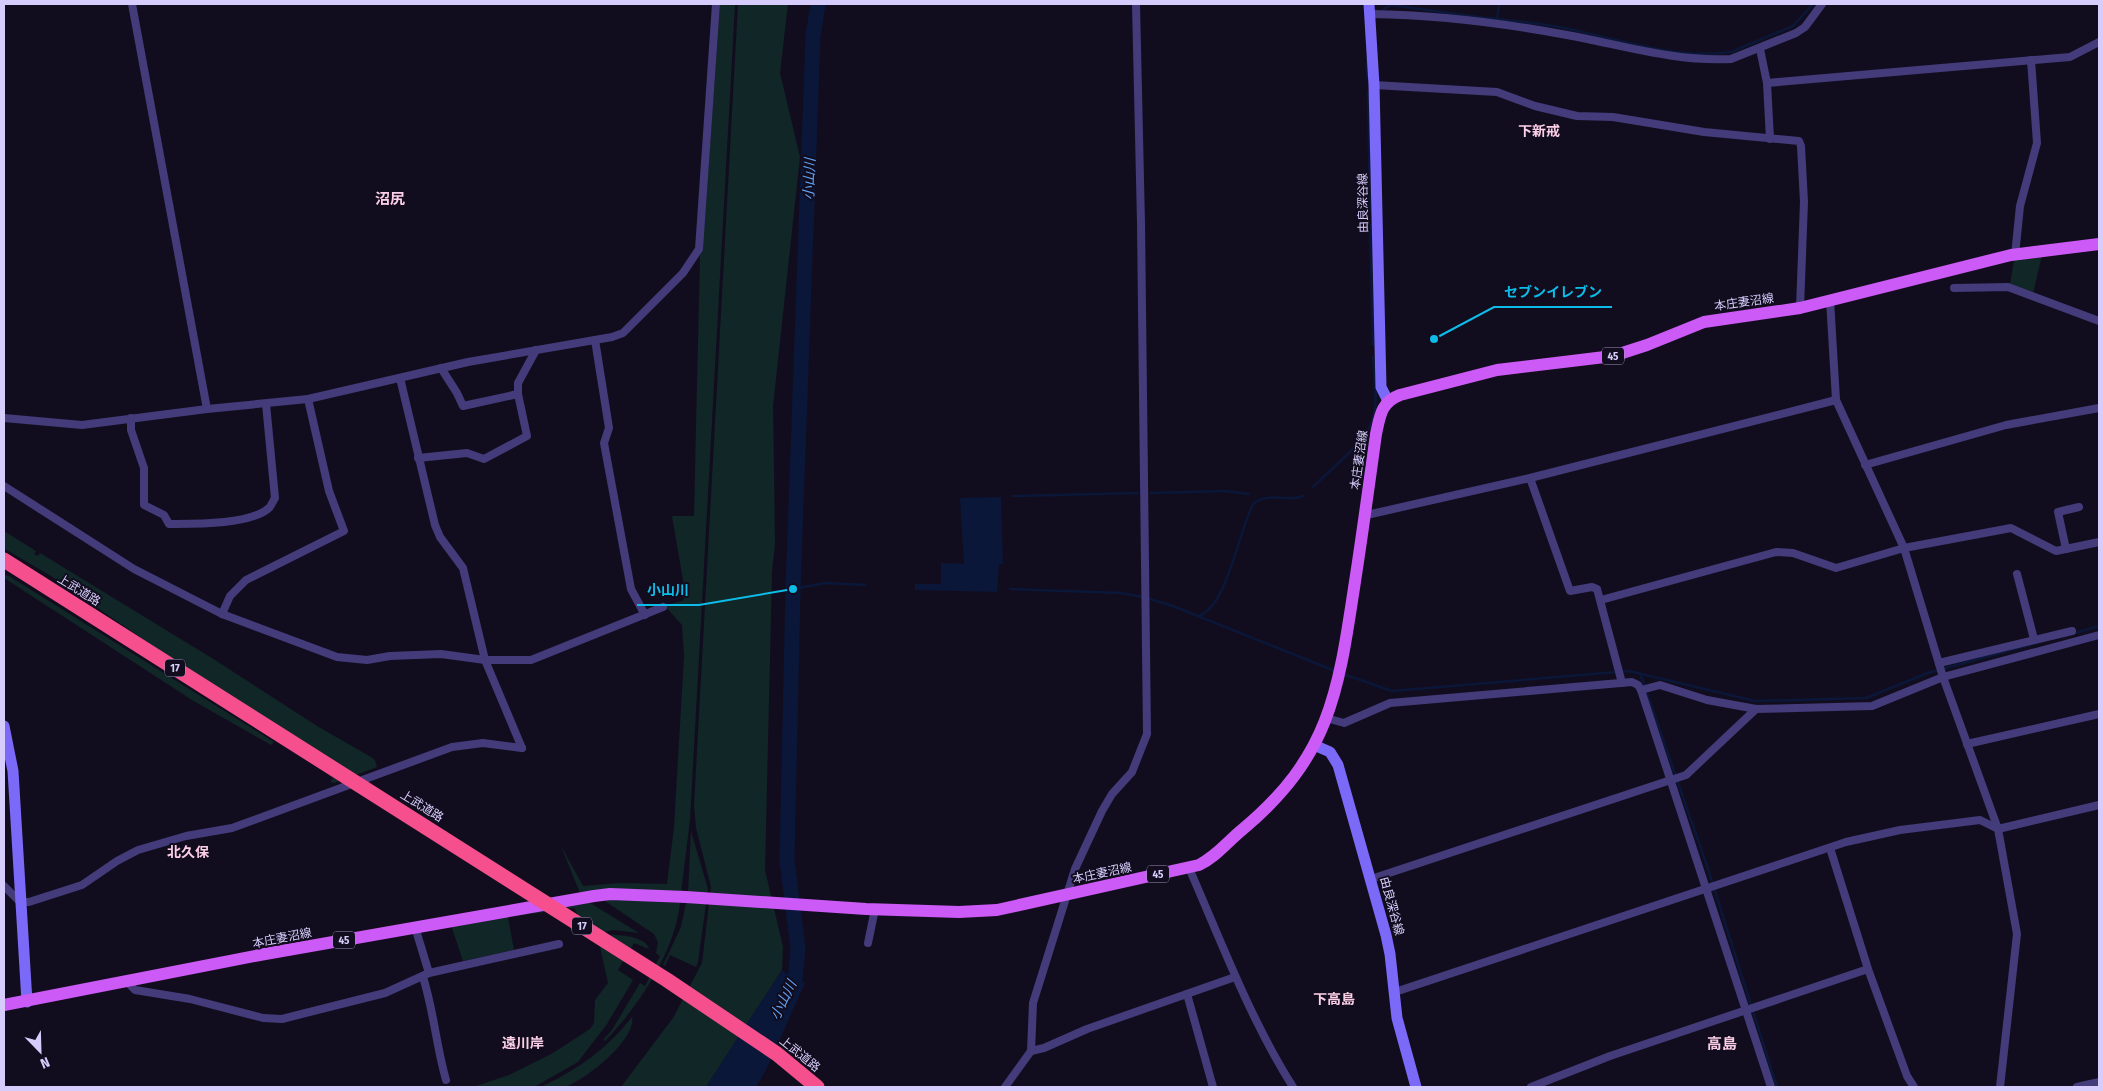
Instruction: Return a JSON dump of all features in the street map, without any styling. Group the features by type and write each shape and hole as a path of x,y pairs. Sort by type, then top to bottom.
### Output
{"highway":[{"name":"上武道路","path":"4,560 723,1016 778,1054 817,1087"}],"main road":[{"name":"由良深谷線","path":"1370,9 1374,85 1380,387 1388,401"},
{"name":"本庄妻沼線","path":"4,1005 415,927 610,894 939,913 997,910 1189,868 1209,860 1220,852 1236,834 1269,806 1295,776 1314,745 1326,718 1342,666 1376,434 1381,412 1388,401 1400,395 1497,370 1613,356 1647,345 1704,322 1800,308 2015,255 2099,244"},
{"path":"4,726 13,771 27,1002"},
{"name":"由良深谷線","path":"1314,745 1330,752 1338,765 1371,879 1390,954 1397,1018 1414,1086"}],"street":[{"path":"132,4 207,409"},
{"path":"4,418 82,425 207,409 308,399 441,368 618,336 630,328 683,273 696,256 701,237 716,4"},
{"path":"1005,1087 1030,1051 1033,1003 1066,894 1084,847 1102,811 1120,784 1132,772 1146,740 1148,726 1136,4"},
{"path":"1370,9 1548,31 1688,60 1731,59 1760,49 1805,28 1822,4"},
{"path":"1767,82 2070,57 2099,42"},
{"path":"1760,49 1767,82 1770,139"},
{"path":"2015,255 2020,206 2037,143 2032,60"},
{"path":"1374,85 1497,92 1535,106 1577,116 1613,117 1657,126 1770,139 1799,140 1801,146 1804,202 1800,308"},
{"path":"1954,288 2008,287 2099,321"},
{"path":"1830,300 1836,400 1904,548 1943,677 1998,829 2017,934 2000,1087"},
{"path":"595,340 609,428 604,443 631,589 645,615"},
{"path":"418,458 467,453 484,460 527,436 518,394 518,383 536,350"},
{"path":"441,368 463,406 518,394"},
{"path":"4,886 20,902 28,902 82,885 117,861 138,850 186,836 232,828 452,747 483,743 522,748 485,660 463,568 437,531 400,378"},
{"path":"222,614 230,596 246,580 344,531 329,491 308,399"},
{"path":"1365,513 1371,514 1530,478 1836,400"},
{"path":"131,418 131,430 144,468 144,505 164,515 169,524 213,524 247,518 269,508 275,498 266,404"},
{"path":"1865,465 2006,425 2099,408"},
{"path":"1530,478 1570,591 1592,587 1598,589 1622,683"},
{"path":"4,486 128,566 222,614 324,654 351,659 440,654 485,660 531,660 663,607"},
{"path":"2066,549 2058,512 2079,508"},
{"path":"1601,600 1776,552 1793,553 1836,568 1904,548 2011,528 2056,551 2099,542"},
{"path":"2017,574 2034,639"},
{"path":"1939,663 2072,631"},
{"path":"1641,690 1651,686 1660,686 1707,700 1756,709 1872,706 1943,677 2099,636"},
{"path":"1326,718 1344,723 1390,703 1636,682 1641,690 1707,889 1744,1010 1771,1087"},
{"path":"1371,879 1682,777 1692,770 1756,709"},
{"path":"1968,744 2099,714"},
{"path":"1395,992 1830,848 1900,830 1980,820 1998,829 2099,806"},
{"path":"1830,848 1868,969 1907,1076 1914,1087"},
{"path":"1189,868 1235,977 1278,1064 1293,1087"},
{"path":"868,943 871,909"},
{"path":"415,927 433,1008 438,1050 446,1080"},
{"path":"127,982 135,990 190,999 263,1018 282,1019 385,993 426,975 559,944"},
{"path":"1532,1087 1610,1056 1868,969"},
{"path":"1030,1051 1044,1048 1087,1030 1235,977"},
{"path":"1186,994 1213,1087"},
{"path":"2077,1087 2099,1082"}],"green space":[{"path":"720,4 735,4 690,820 681,893 580,893 561,846 583,886 621,883 667,884 674,827 684,657 682,625 665,606 684,600 683,580 672,516 694,516 700,255 704,230"},
{"path":"738,4 788,4 780,73 800,157 773,406 775,543 772,572 765,870 783,947 782,970 706,1087 621,1087 673,1018 702,963 711,887 696,828 694,805"},
{"path":"2042,255 2033,294 2010,285 2014,260"},
{"path":"4,531 36,551 34,554 38,556 40,553 215,660 317,726 371,757 375,760 377,767 334,783 330,782 333,778 338,780 336,762 159,650 51,576 5,549"},
{"path":"4,575 9,576 274,742 271,745 192,700 4,578"},
{"path":"691,831 708,889 698,962 696,967 670,955 665,966 663,965 681,927 688,893"},
{"path":"606,899 680,903 677,921 663,959 642,995 605,1041 603,1040 612,1030 640,983 645,986 660,956 656,953 658,942 654,934 605,901"},
{"path":"587,901 639,933 614,930 589,935 574,908 508,917 514,950 463,961 451,925"},
{"path":"612,935 639,939 649,949 634,943 618,970 633,980 607,1024 578,1062 534,1087 473,1087 509,1075 553,1053 590,1029 594,1023 595,1000 608,983 598,938"},
{"path":"632,1017 631,1026 626,1036 608,1058 596,1068 584,1077 564,1087 541,1087 591,1058"}],"water":[{"path":"1001,497 1003,564 999,565 997,592 915,590 915,584 941,584 941,563 964,564 960,498"},
{"path":"782,970 795,980 805,983 766,1070 756,1087 706,1087"}],"waterway":[{"name":"小山川","path":"786,999 795,980 798,949 787,860 793,589 813,36 818,4"},
{"path":"1497,19 1499,4"},
{"path":"1384,9 1391,5 1535,23 1649,48 1710,54 1731,52 1793,26 1813,4"},
{"path":"1367,58 1367,78"},
{"path":"1368,92 1370,211"},
{"path":"1370,225 1373,345"},
{"path":"1313,487 1348,454 1365,435 1371,425 1376,401 1373,357"},
{"path":"1151,493 1225,491 1249,494"},
{"path":"1012,496 1138,493"},
{"path":"1199,616 1209,609 1218,597 1232,565 1248,515 1254,503 1273,497 1297,498 1303,496"},
{"path":"793,589 825,583 865,585"},
{"path":"1010,589 1121,593 1143,597 1173,606 1335,671"},
{"path":"2072,634 2099,626"},
{"path":"1346,675 1392,691 1629,671 1755,701 1866,698 1928,673 2040,642"},
{"path":"1641,676 1706,863 1777,1087"}],"place":[{"name":"セブンイレブン","path":"1434,339"},
{"name":"小山川","path":"793,589"}],"district":[{"name":"下新戒","path":"1539,131"},
{"name":"沼尻","path":"390,199"},
{"name":"北久保","path":"188,852"},
{"name":"下高島","path":"1334,999"},
{"name":"遠川岸","path":"523,1043"},
{"name":"高島","path":"1722,1044"}]}
